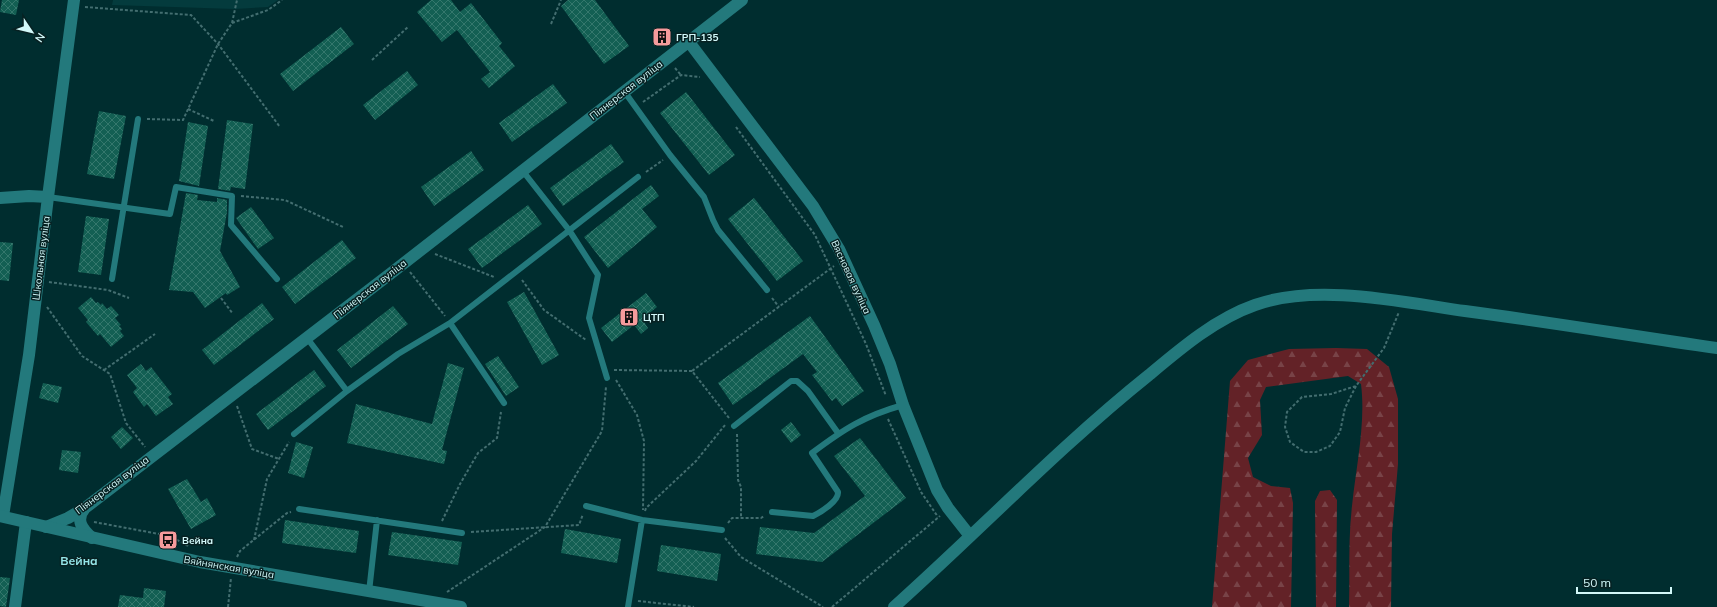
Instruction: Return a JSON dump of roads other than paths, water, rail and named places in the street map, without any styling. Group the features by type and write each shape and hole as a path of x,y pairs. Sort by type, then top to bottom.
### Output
{"street":[{"name":"Піянерская вуліца","path":"46,527 68,518 85,508 403,264 742,0"},
{"name":"Школьная вуліца","path":"1,516 29,355 74,3"},
{"name":"Вясновая вуліца","path":"689,42 814,206 828,228 844,259 887,358 892,408 948,508 970,536"},
{"path":"0,198 29,196 48,197"},
{"path":"894,607 1072,440 1120,398 1194,340 1243,310 1254,305 1276,299 1305,296 1351,297 1403,302 1717,348"},
{"path":"85,508 80,514 80,519 83,528 92,538"},
{"name":"Вяйнянская вуліца","path":"1,516 193,560 233,560 369,592 461,607"},
{"path":"15,607 26,522"}],"lane":[{"path":"624,91 670,154 704,197 718,230 767,290"},
{"path":"112,279 138,119"},
{"path":"522,170 569,230 598,275 590,318 607,378"},
{"path":"294,434 347,391 410,346 450,323 515,271 638,177"},
{"path":"48,197 170,214 176,187 232,196 231,225 277,280"},
{"path":"450,323 504,403"},
{"path":"307,338 347,391"},
{"path":"734,426 791,381 798,381 808,391 838,433"},
{"path":"772,512 814,516 836,499 838,492 812,453 838,433 857,422 892,408"},
{"path":"586,506 642,520 720,529"},
{"path":"299,509 462,533"},
{"path":"369,592 377,520"},
{"path":"628,607 642,520"}],"place":[{"name":"ГРП-135","path":"662,37"},
{"name":"ЦТП","path":"629,317"},
{"name":"Вейна","path":"168,540"}],"district":[{"name":"Вейна","path":"79,560"}]}
